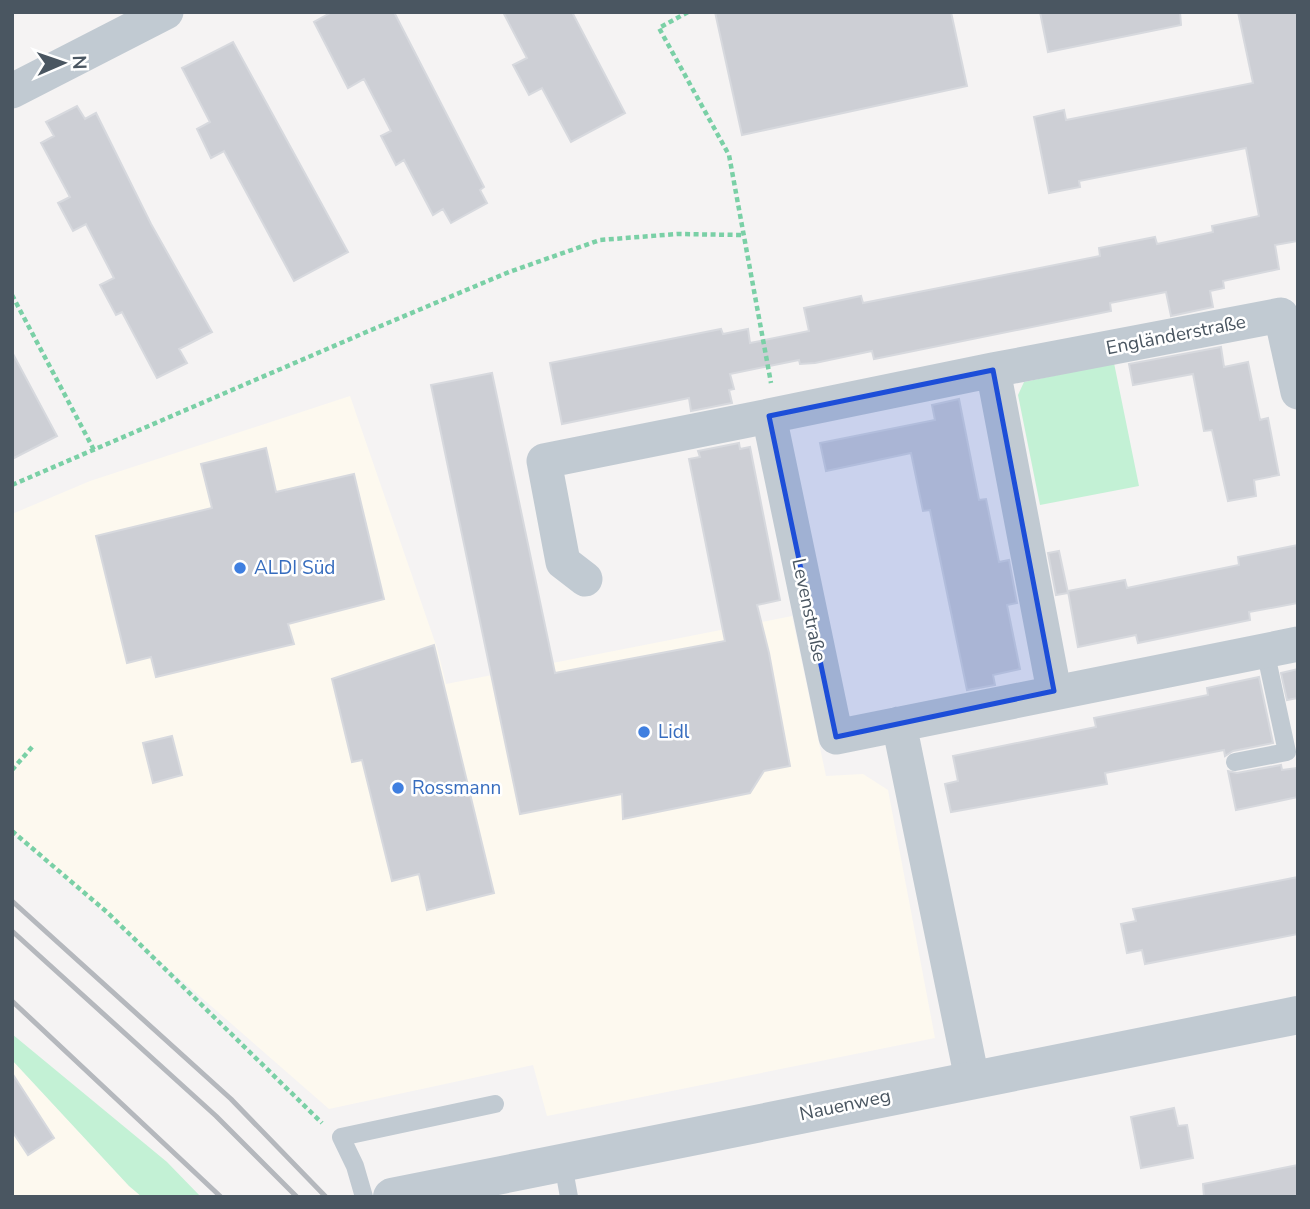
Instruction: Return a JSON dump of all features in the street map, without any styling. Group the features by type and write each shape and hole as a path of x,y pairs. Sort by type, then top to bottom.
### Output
{"street":[{"path":"12,91 166,12"},
{"name":"Engländerstraße","path":"773,415 1281,315 1298,392"},
{"path":"993,370 1054,691"},
{"path":"585,579 563,562 544,461 773,415"},
{"name":"Levenstraße","path":"773,415 836,737 899,724"},
{"path":"972,1079 899,724 1282,647"},
{"name":"Nauenweg","path":"392,1197 566,1181 972,1079 1298,1015"}],"lane":[{"path":"1235,762 1287,752 1282,647"},
{"path":"364,1197 355,1166 341,1137 495,1104"}],"path":[{"path":"688,12 659,28 729,155 773,415"},
{"path":"12,485 436,302 600,240 677,234 743,235"},
{"path":"12,295 94,450"},
{"path":"12,770 33,746"},
{"path":"12,831 108,913 323,1124 341,1137"}],"highlighted area":[{"path":"993,370 1054,691 836,737 769,416"}],"shaded area":[{"path":"350,396 437,648 446,684 792,616 826,776 863,774 888,790 935,1038 547,1116 533,1065 329,1109 12,832 12,514 90,481"},
{"path":"12,1060 129,1186 142,1197 12,1197"}],"green space":[{"path":"1114,363 1139,486 1040,505 1018,395 1024,382"},
{"path":"12,1034 167,1162 201,1197 142,1197 129,1186 12,1060"}],"building":[{"path":"332,12 394,12 484,187 480,190 487,203 451,223 443,209 433,215 404,160 396,165 381,136 391,131 364,79 348,88 314,22"},
{"path":"503,12 572,12 625,113 571,142 542,88 529,95 513,65 527,58"},
{"path":"715,12 951,12 967,86 742,135"},
{"path":"1040,12 1180,12 1181,25 1048,52"},
{"path":"1238,12 1298,12 1298,241 1275,245 1279,269 1223,281 1224,288 1210,291 1213,307 1171,316 1166,292 1110,303 1111,311 874,359 872,351 815,363 800,364 799,360 730,374 734,389 729,390 732,403 691,411 689,398 562,424 550,363 721,329 723,334 748,329 750,343 809,331 804,308 861,296 863,303 1100,256 1099,248 1155,237 1157,244 1213,232 1212,226 1259,216 1246,148 1079,181 1080,187 1049,193 1034,117 1064,110 1066,120 1253,83"},
{"path":"233,42 348,252 294,281 224,151 211,158 197,129 210,122 182,68"},
{"path":"77,106 85,119 96,113 151,224 212,332 179,349 187,363 157,378 122,312 116,315 100,285 114,278 86,224 73,231 58,203 70,197 41,143 54,136 46,122"},
{"path":"1221,347 1224,367 1248,362 1260,420 1268,418 1279,475 1254,480 1256,496 1228,501 1212,430 1204,431 1193,374 1133,385 1129,364"},
{"path":"12,352 57,436 12,459"},
{"path":"492,373 555,673 725,641 689,459 700,457 698,451 739,443 740,449 750,447 780,600 757,605 769,653 790,766 764,771 750,793 623,819 622,794 520,814 431,385"},
{"path":"959,399 979,500 986,499 999,562 1009,560 1017,603 1007,605 1020,669 993,675 995,685 967,690 930,510 923,511 911,453 826,471 820,443 935,420 932,405"},
{"name":"ALDI Süd","path":"266,448 276,492 354,474 384,599 288,624 294,644 156,677 151,657 127,663 96,536 212,508 201,464"},
{"path":"1298,545 1298,603 1249,612 1250,620 1138,643 1136,635 1078,647 1068,591 1125,580 1127,588 1239,565 1238,557"},
{"path":"1059,551 1068,593 1056,595 1048,553"},
{"path":"434,645 494,893 427,910 419,874 392,881 362,760 352,762 332,679"},
{"path":"1298,669 1298,698 1287,700 1281,673"},
{"path":"1259,677 1273,743 1233,751 1225,756 1224,750 1105,773 1107,784 951,812 945,784 958,781 953,756 1096,727 1094,718 1208,695 1207,688"},
{"path":"172,736 182,775 153,783 143,743"},
{"path":"1281,765 1282,770 1298,768 1298,797 1236,810 1228,771 1237,773"},
{"path":"1298,877 1298,934 1145,964 1142,950 1127,953 1121,924 1136,921 1133,909"},
{"path":"12,1073 54,1138 28,1155 12,1131"},
{"path":"1174,1108 1178,1126 1187,1125 1193,1158 1141,1168 1131,1117"},
{"path":"1298,1165 1298,1197 1204,1197 1203,1184"}],"railway":[{"path":"12,901 231,1099 326,1197"},
{"path":"12,931 216,1116 297,1197"},
{"path":"12,1001 221,1197"}],"place":[{"name":"ALDI Süd","path":"240,568"},
{"name":"Lidl","path":"644,732"},
{"name":"Rossmann","path":"398,788"}]}
